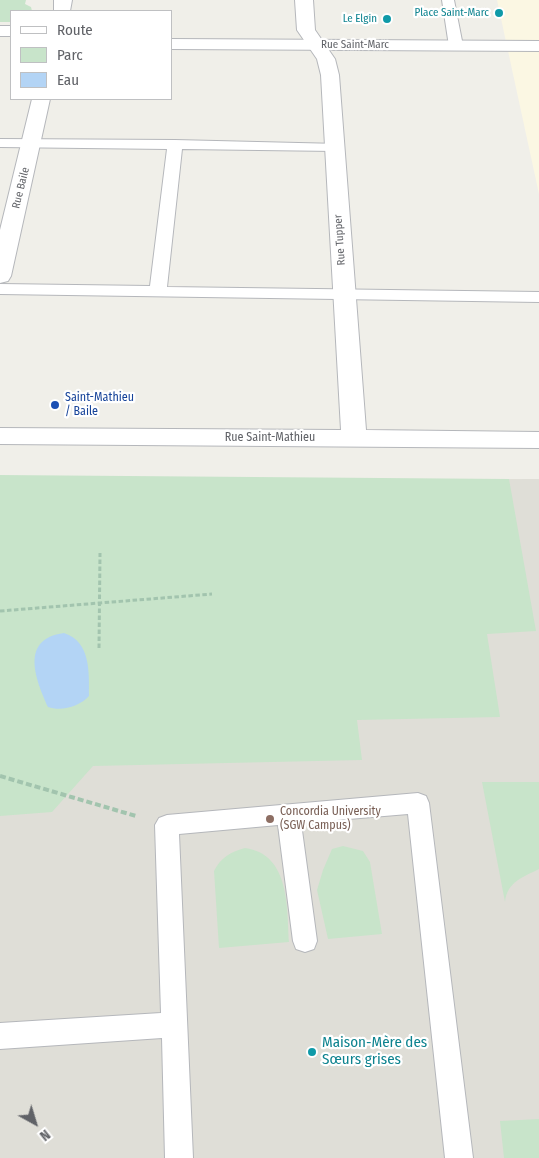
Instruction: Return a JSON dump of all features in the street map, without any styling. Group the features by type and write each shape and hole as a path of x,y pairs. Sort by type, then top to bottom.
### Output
{"street":[{"name":"Rue Tupper","path":"304,0 306,30 328,64 354,439"},
{"name":"Rue Saint-Marc","path":"172,44 539,46"},
{"name":"Rue Baile","path":"0,276 41,100"},
{"name":"Rue Saint-Mathieu","path":"0,436 539,440"}],"lane":[{"path":"448,0 456,46"},
{"path":"0,143 334,147"},
{"path":"158,292 175,144"},
{"path":"0,289 539,297"},
{"path":"179,1158 167,825 418,803 459,1158"},
{"path":"288,813 305,941"},
{"path":"0,1036 175,1025"}],"path":[{"path":"99,648 100,553"},
{"path":"0,612 212,594"},
{"path":"0,776 167,825"}],"shaded area":[{"path":"497,0 539,0 539,194"},
{"name":"Concordia University (SGW Campus)","path":"539,479 539,1158 0,1158 0,480"}],"green space":[{"path":"0,0 26,0 25,4 31,7 32,10 10,10 10,22 0,22"},
{"path":"0,475 509,479 536,631 487,634 500,717 357,720 362,760 93,766 52,812 0,816"},
{"path":"482,782 539,782 539,869 512,885 506,895 505,902"},
{"path":"343,846 363,851 370,862 382,934 328,939 317,890 332,849"},
{"path":"245,848 260,852 271,860 278,871 286,899 289,942 219,948 214,871 227,856"},
{"path":"539,1119 539,1158 504,1158 500,1121"}],"water":[{"path":"64,633 73,637 84,651 89,677 89,696 81,703 59,709 48,707 39,685 35,662 36,652 41,643 50,637"}],"place":[{"name":"Place Saint-Marc","path":"499,13"},
{"name":"Le Elgin","path":"387,19"},
{"name":"Saint-Mathieu / Baile","path":"55,405"},
{"name":"Concordia University (SGW Campus)","path":"270,819"},
{"name":"Maison-Mère des Sœurs grises","path":"312,1052"}]}
